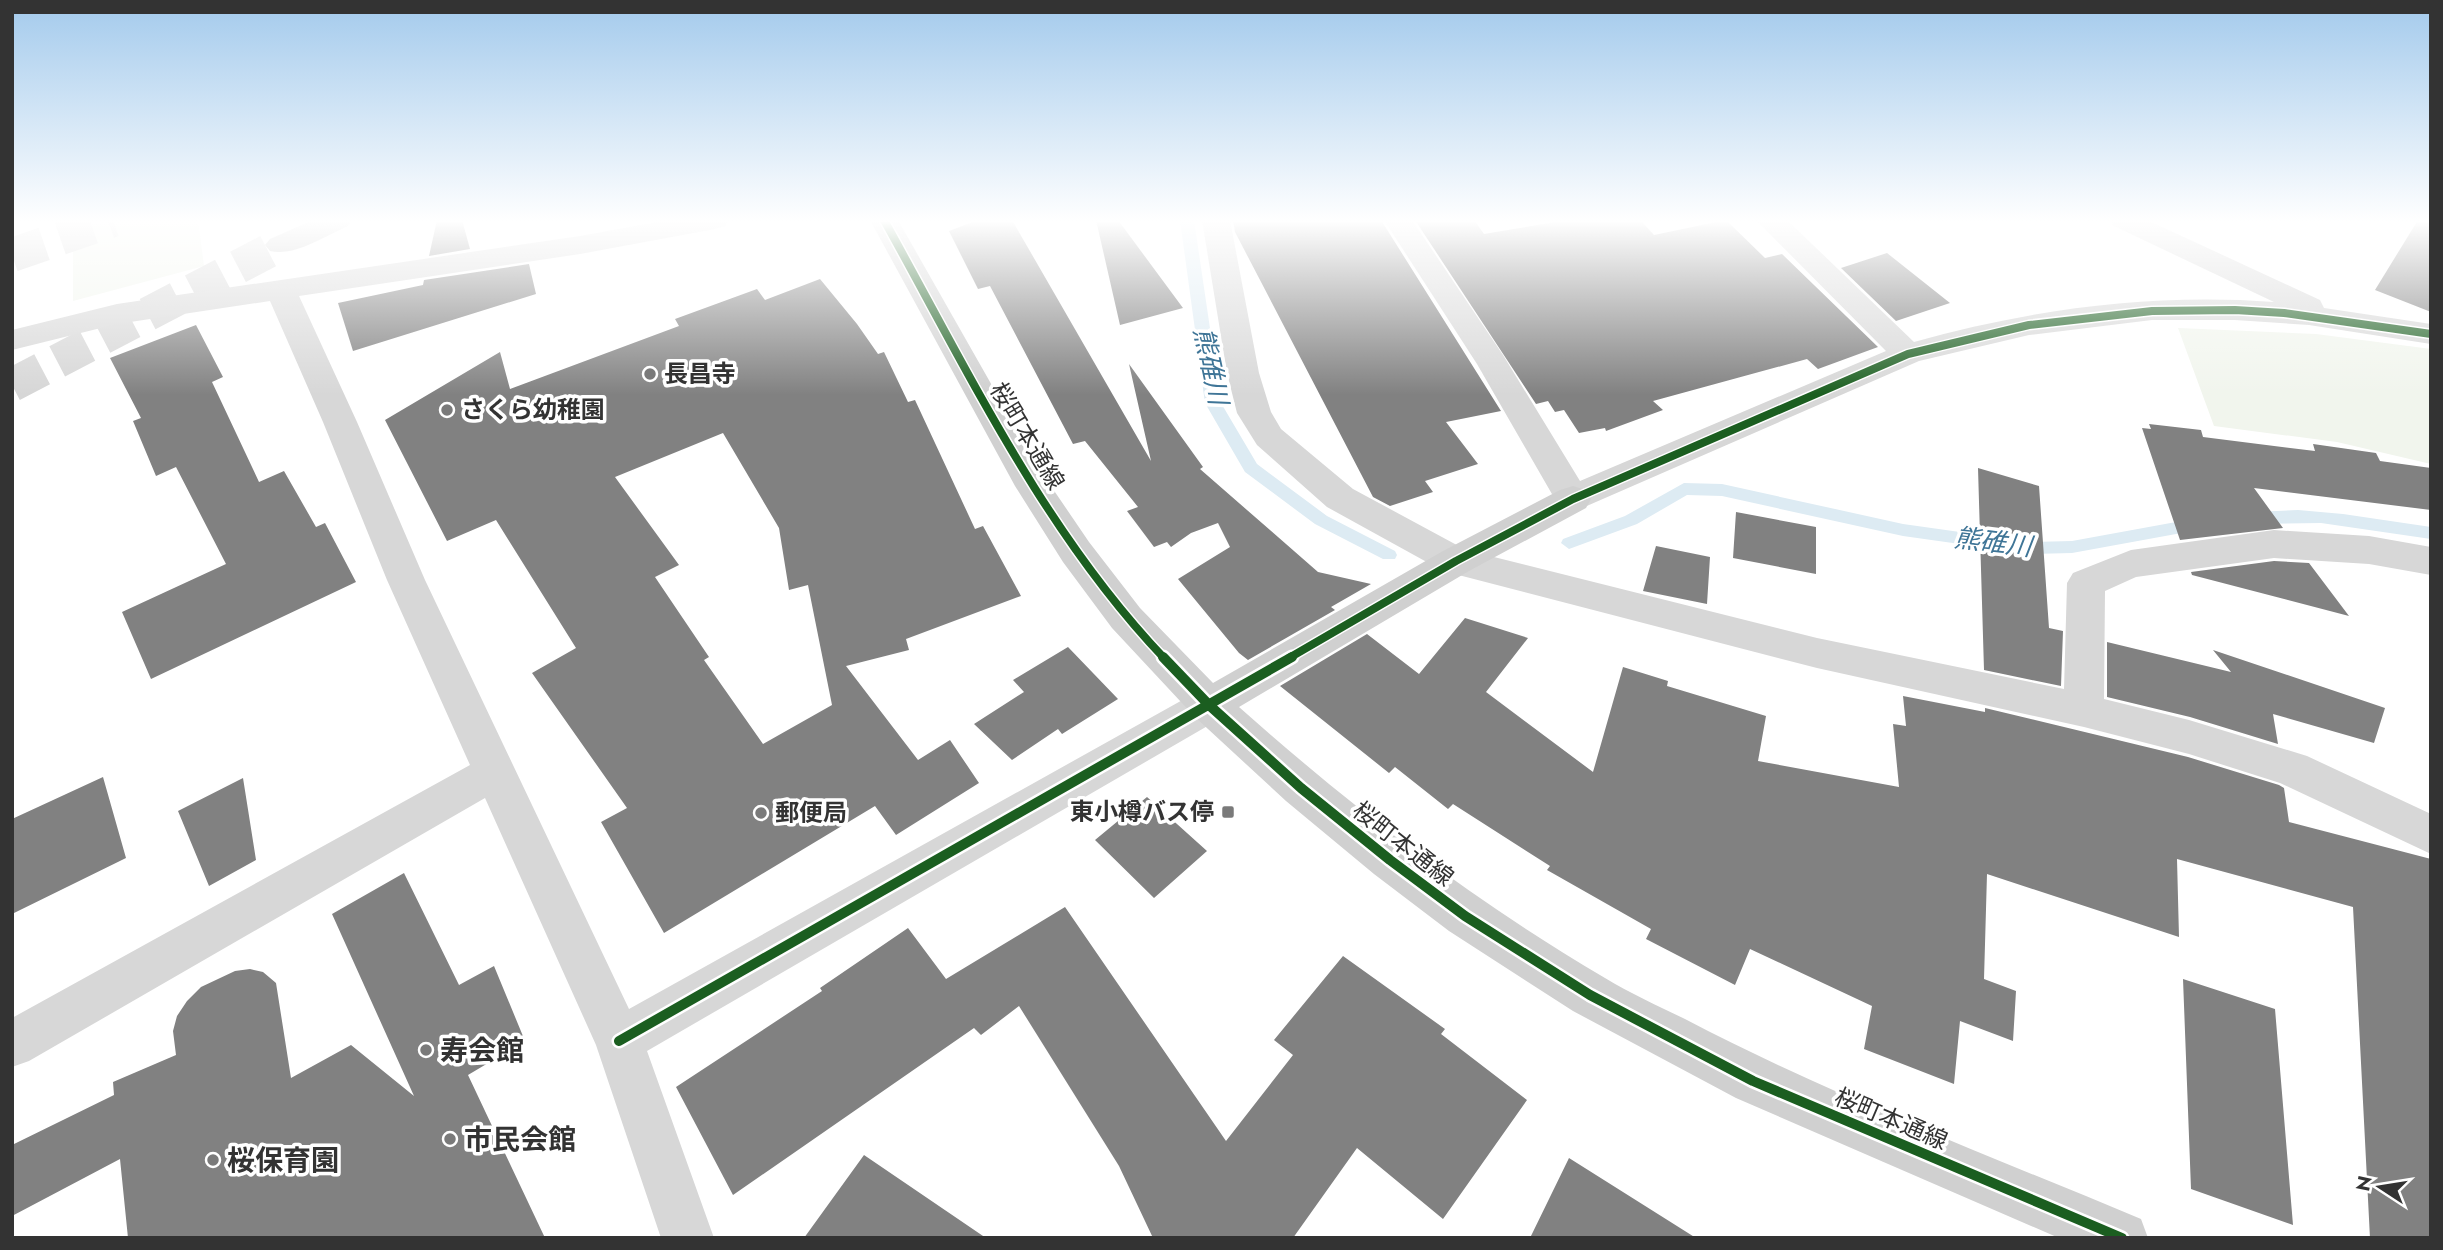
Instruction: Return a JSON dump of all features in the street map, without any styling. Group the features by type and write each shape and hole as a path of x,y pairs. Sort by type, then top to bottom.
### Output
{"street":[{"path":"12,340 117,314 354,278"},
{"name":"桜町本通線","path":"916,278 1027,477 1076,552 1126,618 1209,705 1301,788 1390,860 1465,916 1590,995 1753,1081 2122,1238"},
{"path":"1226,278 1243,373 1254,413 1269,437 1340,498 1456,561 1817,653 2084,710 2189,737 2292,769 2431,835"},
{"path":"1437,278 1492,362 1573,499"},
{"path":"1830,278 1908,354"},
{"path":"2248,278 2333,318"},
{"path":"280,289 340,422 406,580 619,1041 688,1238"},
{"path":"619,1041 1456,561 1573,499 1908,354 2012,328 2094,316 2234,310 2333,318 2431,334"},
{"path":"2084,710 2086,583 2131,564 2274,544 2369,550 2431,561"},
{"path":"12,1044 496,771"}],"shaded area":[{"path":"73,278 158,278 73,301"},
{"path":"2178,328 2316,334 2431,349 2431,464 2337,442 2214,426"}],"building":[{"path":"532,278 536,294 353,351 338,303 423,285 424,280"},
{"path":"973,278 1046,278 1151,461 1129,364 1203,467 1200,469 1318,572 1371,584 1331,607 1335,610 1248,660 1239,653 1178,579 1230,547 1218,523 1191,533 1171,547 1167,542 1154,547 1127,511 1138,507 1085,441 1073,444 990,286 978,289"},
{"path":"1109,278 1161,278 1183,308 1120,325"},
{"path":"1259,278 1418,278 1501,411 1446,422 1478,464 1425,481 1433,492 1390,506 1373,497"},
{"path":"1453,278 1807,278 1878,347 1818,369 1807,359 1653,401 1663,410 1606,431 1605,428 1579,433 1564,410 1555,412 1548,401 1536,404"},
{"path":"1852,278 1919,278 1950,303 1896,321"},
{"path":"2382,278 2431,278 2431,312 2375,290"},
{"path":"820,279 878,354 884,352 908,402 915,400 975,529 983,526 1021,596 906,639 909,650 846,666 918,760 950,740 979,783 896,835 875,806 664,933 601,822 627,808 532,673 576,648 496,520 447,541 385,420 500,352 510,389 679,326 675,319 757,289 765,300","holes":["723,433 779,528 789,590 808,585 832,705 763,744 704,660 709,657 655,577 679,565 615,477"]},
{"path":"196,325 223,377 212,382 259,482 284,471 316,527 325,523 356,582 151,679 122,612 226,564 176,467 156,476 133,421 141,418 110,358"},
{"path":"2149,424 2201,430 2203,437 2315,451 2313,444 2376,453 2380,461 2431,468 2431,510 2254,488 2283,528 2180,540 2142,428 2151,429"},
{"path":"1978,468 2039,486 2049,628 2063,631 2061,686 1984,670"},
{"path":"1736,512 1816,527 1816,574 1733,558"},
{"path":"1656,546 1710,557 1707,604 1643,591"},
{"path":"2274,561 2309,563 2349,616 2192,575 2191,572"},
{"path":"1465,618 1528,638 1486,692 1593,772 1623,667 1668,681 1667,686 1766,716 1758,761 1899,787 1893,724 1906,726 1903,696 1985,712 1985,708 2188,757 2279,785 2284,788 2289,822 2431,859 2431,1238 2370,1238 2353,907 2177,859 2179,937 1987,874 1984,979 2016,991 2013,1041 1960,1021 1954,1084 1864,1049 1872,1006 1750,949 1735,985 1646,939 1651,929 1547,870 1550,866 1453,804 1448,809 1395,767 1389,773 1280,686 1367,634 1419,674"},
{"path":"2107,642 2231,672 2213,650 2385,708 2374,743 2273,714 2278,744 2190,717 2107,697"},
{"path":"1068,647 1118,699 1062,734 1058,729 1012,760 974,724 1024,692 1013,680"},
{"path":"103,777 126,858 12,914 12,819"},
{"path":"243,778 256,860 209,886 178,811"},
{"path":"1147,797 1207,851 1154,898 1095,840"},
{"path":"404,873 459,985 494,966 525,1041 468,1075 545,1238 128,1238 120,1159 12,1216 12,1145 114,1095 113,1082 176,1055 173,1031 177,1016 187,1001 201,987 235,971 250,969 263,972 276,983 291,1078 351,1045 414,1096 332,914"},
{"path":"1065,907 1226,1141 1293,1055 1274,1040 1343,956 1445,1029 1441,1034 1527,1100 1443,1219 1357,1148 1293,1238 1153,1238 1119,1166 1019,1006 981,1035 974,1028 733,1195 676,1087 822,991 820,988 908,928 946,979"},
{"path":"2183,979 2275,1009 2293,1225 2191,1189"},
{"path":"864,1155 986,1238 804,1238"},
{"path":"1569,1158 1696,1238 1530,1238"}],"waterway":[{"name":"熊碓川","path":"1195,278 1213,403 1251,468 1321,520 1389,555"},
{"name":"熊碓川","path":"1569,543 1631,520 1684,489 1722,490 1903,530 2031,548 2072,547 2198,524"},
{"name":"熊碓川","path":"2254,518 2321,517 2431,533"}],"tunnel":[{"path":"12,385 216,278"}],"cycle path":[{"path":"916,278 1027,477 1076,552 1126,618 1209,705 1301,788 1390,860 1465,916 1590,995 1753,1081 2122,1238"},
{"path":"619,1041 1456,561 1573,499 1908,354 1988,333 2070,318 2194,309 2284,313 2431,334"}],"place":[{"name":"長昌寺","path":"650,374"},
{"name":"さくら幼稚園","path":"447,410"},
{"name":"東小樽バス停","path":"1228,812"},
{"name":"郵便局","path":"761,813"},
{"name":"寿会館","path":"426,1050"},
{"name":"市民会館","path":"450,1139"},
{"name":"桜保育園","path":"213,1160"}]}
